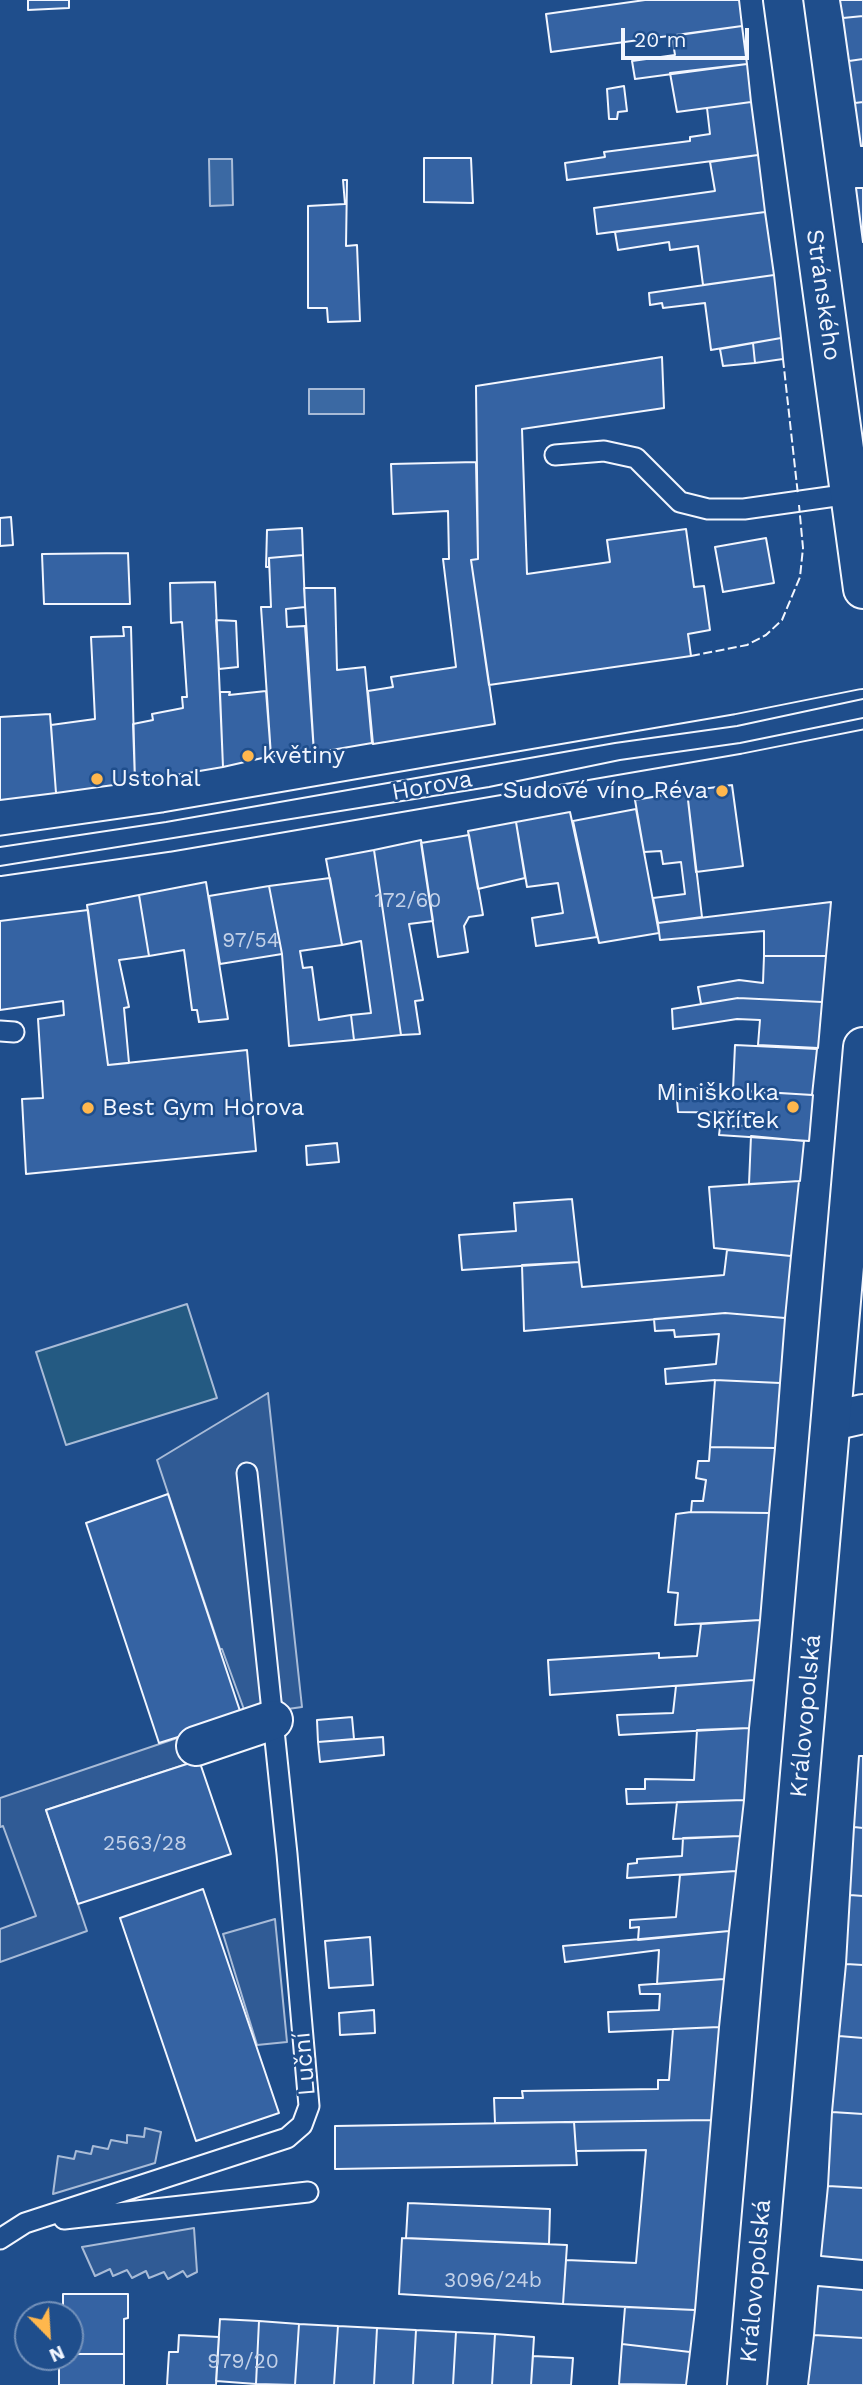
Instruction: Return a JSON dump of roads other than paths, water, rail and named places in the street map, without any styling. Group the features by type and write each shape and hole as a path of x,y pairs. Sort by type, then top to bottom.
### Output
{"street":[{"name":"Stránského","path":"783,0 863,589"},
{"name":"Horova","path":"0,856 194,827 738,734 863,709"},
{"name":"Královopolská","path":"747,2385 848,1418 863,1047"},
{"path":"196,1746 273,1720"}],"lane":[{"path":"555,455 604,451 636,458 680,502 708,509 744,509 850,494"},
{"name":"Luční","path":"0,2239 25,2223 287,2138 302,2125 309,2106 247,1473"},
{"path":"25,2223 308,2192"}],"tram line":[{"path":"0,847 166,822 615,743 737,726 863,699"},
{"path":"0,866 489,787 620,760 740,743 863,718"}],"place":[{"name":"květiny","path":"248,756"},
{"name":"Ustohal","path":"97,779"},
{"name":"Sudové víno Réva","path":"722,791"},
{"name":"Miniškolka Skřítek","path":"793,1107"},
{"name":"Best Gym Horova","path":"88,1108"}]}
